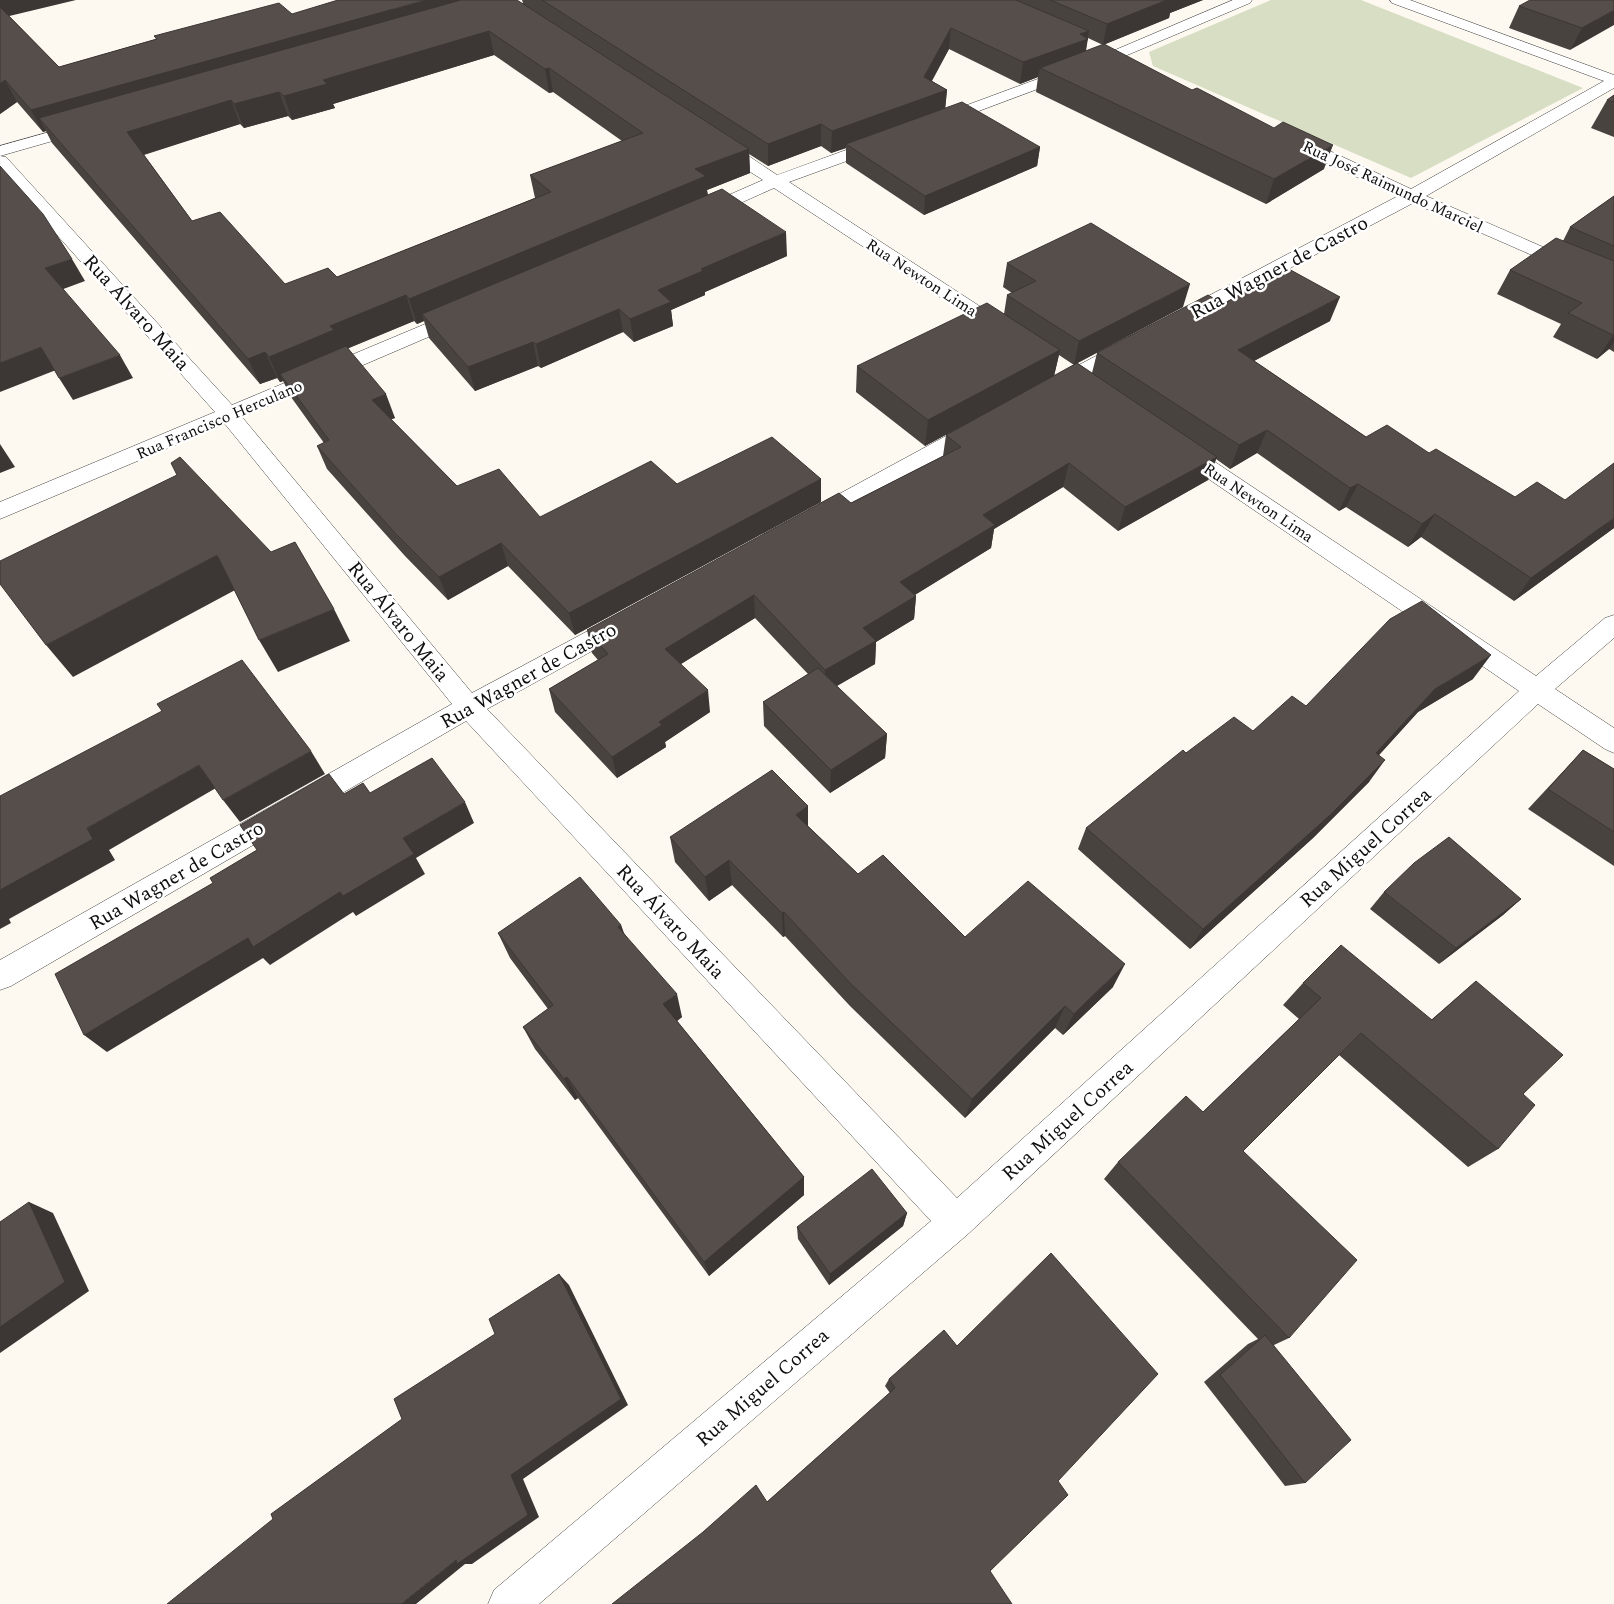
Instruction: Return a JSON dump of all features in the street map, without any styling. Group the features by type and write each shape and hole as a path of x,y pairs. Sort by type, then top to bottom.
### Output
{"street":[{"path":"926,126 1113,56 1244,0"},
{"path":"1397,0 1614,81"},
{"path":"1095,48 1130,64"},
{"name":"Rua Wagner de Castro","path":"1169,325 1412,196 1614,81"},
{"path":"0,151 96,124"},
{"name":"Rua Newton Lima","path":"703,133 1015,338"},
{"name":"Rua José Raimundo Marciel","path":"1280,134 1412,196 1614,285"},
{"path":"685,220 776,181 898,136"},
{"name":"Rua Álvaro Maia","path":"0,161 230,415 469,707 956,1222"},
{"name":"Rua Francisco Herculano","path":"0,511 475,310"},
{"path":"1038,395 1143,339"},
{"path":"793,530 994,419"},
{"name":"Rua Newton Lima","path":"1163,436 1614,742"},
{"name":"Rua Wagner de Castro","path":"0,976 469,707 636,616"},
{"name":"Rua Miguel Correa","path":"508,1604 956,1222 1537,690 1614,624"}],"green space":[{"path":"1271,0 1361,0 1583,88 1411,178 1153,66 1149,52"}],"building":[{"path":"338,0 426,0 31,110 5,80 0,84 0,7 59,67 157,39 154,36 279,3 292,14"},
{"path":"461,0 517,0 749,149 695,169 706,176 409,299 406,295 330,326 334,330 269,357 265,352 248,359 39,118","holes":["489,31 545,69 549,68 643,133 530,175 551,192 337,277 328,268 285,284 220,212 192,221 127,132 231,100 234,104 279,92 284,96 327,84 323,80"]},
{"path":"542,0 1016,0 1089,31 1080,34 1088,39 1023,62 951,28 924,77 947,90 832,131 821,124 768,144"},
{"path":"1050,0 1167,0 1107,24"},
{"path":"1530,0 1614,0 1614,10 1582,28 1519,6"},
{"path":"1104,44 1192,90 1197,88 1274,128 1283,122 1333,145 1274,179 1040,68"},
{"path":"1614,95 1614,102 1607,100"},
{"path":"962,102 1040,147 925,196 846,144"},
{"path":"0,166 43,214 72,259 45,268 120,355 59,378 41,347 0,363"},
{"path":"722,189 786,232 658,290 671,302 630,319 619,309 536,344 533,342 468,367 422,314"},
{"path":"1614,196 1614,246 1570,227"},
{"path":"1091,223 1190,284 1079,341 1007,295 1036,281 1007,263"},
{"path":"1556,238 1614,261 1613,335 1568,313 1582,303 1510,270"},
{"path":"1287,268 1340,297 1238,350 1366,437 1387,425 1429,453 1436,449 1515,497 1537,482 1565,500 1614,463 1614,518 1531,578 1435,514 1422,524 1358,484 1350,488 1267,430 1239,445 1097,353 1208,295 1223,304"},
{"path":"987,303 1060,350 928,420 857,366"},
{"path":"346,346 386,394 372,400 457,486 499,469 540,517 651,461 677,484 772,437 821,479 569,613 501,543 439,577 395,533 317,446 329,440 280,374"},
{"path":"1077,363 1217,457 1125,507 1069,463 983,515 995,525 900,582 916,596 863,628 876,641 825,670 754,595 665,649 708,690 659,722 662,725 612,757 549,689 608,654 587,630 839,493 851,503 961,447 946,435"},
{"path":"180,457 271,552 295,542 334,609 259,640 217,555 46,645 0,584 0,561 177,475 171,463"},
{"path":"1422,601 1491,655 1435,689 1376,753 1385,760 1329,816 1203,929 1086,828 1183,750 1186,753 1234,717 1253,731 1292,696 1306,706 1390,619"},
{"path":"242,660 311,751 223,800 199,765 87,828 93,839 0,890 0,796 162,711 157,704"},
{"path":"818,668 887,734 831,770 763,702"},
{"path":"1583,750 1614,769 1614,832 1548,789"},
{"path":"432,758 465,802 403,838 414,854 343,896 340,892 253,947 248,938 84,1035 55,974 213,883 210,878 257,850 240,825 329,774 344,794 363,783 370,793"},
{"path":"772,770 808,806 796,815 858,874 883,855 965,937 1028,881 1125,964 1074,1014 1065,1006 972,1099 851,984 784,912 782,913 729,860 705,877 670,837"},
{"path":"1449,837 1521,899 1456,948 1384,892 1414,863"},
{"path":"580,877 621,925 618,927 677,994 663,1004 804,1177 704,1262 567,1077 564,1079 523,1027 553,1005 498,933"},
{"path":"1341,945 1432,1020 1476,981 1563,1055 1523,1094 1535,1105 1498,1149 1361,1033 1243,1151 1357,1260 1289,1338 1118,1162 1186,1096 1203,1112 1321,998 1303,983"},
{"path":"872,1169 907,1213 830,1274 797,1227"},
{"path":"29,1202 65,1282 0,1327 0,1222"},
{"path":"1051,1253 1158,1374 1058,1481 1068,1495 990,1571 1012,1604 612,1604 703,1532 756,1485 767,1502 895,1388 889,1379 944,1330 957,1346"},
{"path":"559,1274 621,1399 511,1475 528,1515 457,1564 456,1560 401,1604 167,1604 273,1519 271,1514 402,1419 394,1399 495,1334 489,1319"},
{"path":"1265,1335 1351,1440 1305,1483 1220,1375"}]}
